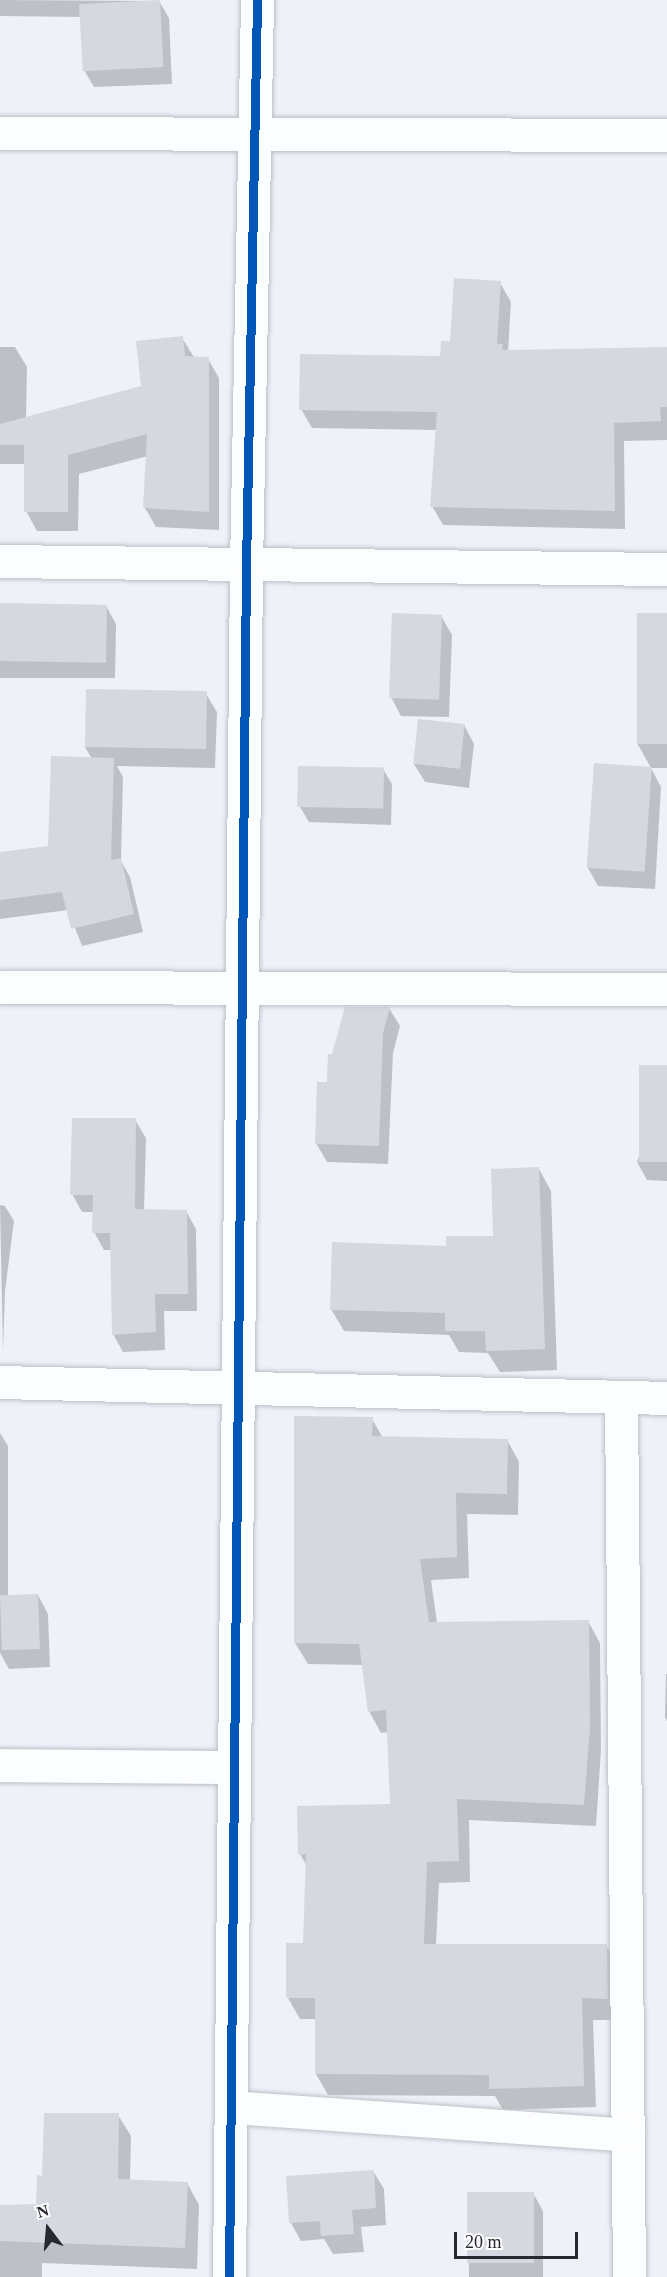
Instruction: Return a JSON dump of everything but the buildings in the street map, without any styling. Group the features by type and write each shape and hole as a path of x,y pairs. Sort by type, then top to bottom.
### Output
{"street":[{"path":"229,2277 246,565 257,0"},
{"path":"0,134 667,135"},
{"path":"0,561 667,569"},
{"path":"0,987 667,989"},
{"path":"0,1382 667,1398"},
{"path":"621,1398 629,2277"},
{"path":"0,1765 234,1767"},
{"path":"231,2107 628,2135"}],"cycle path":[{"path":"229,2277 246,565 257,0"}]}
